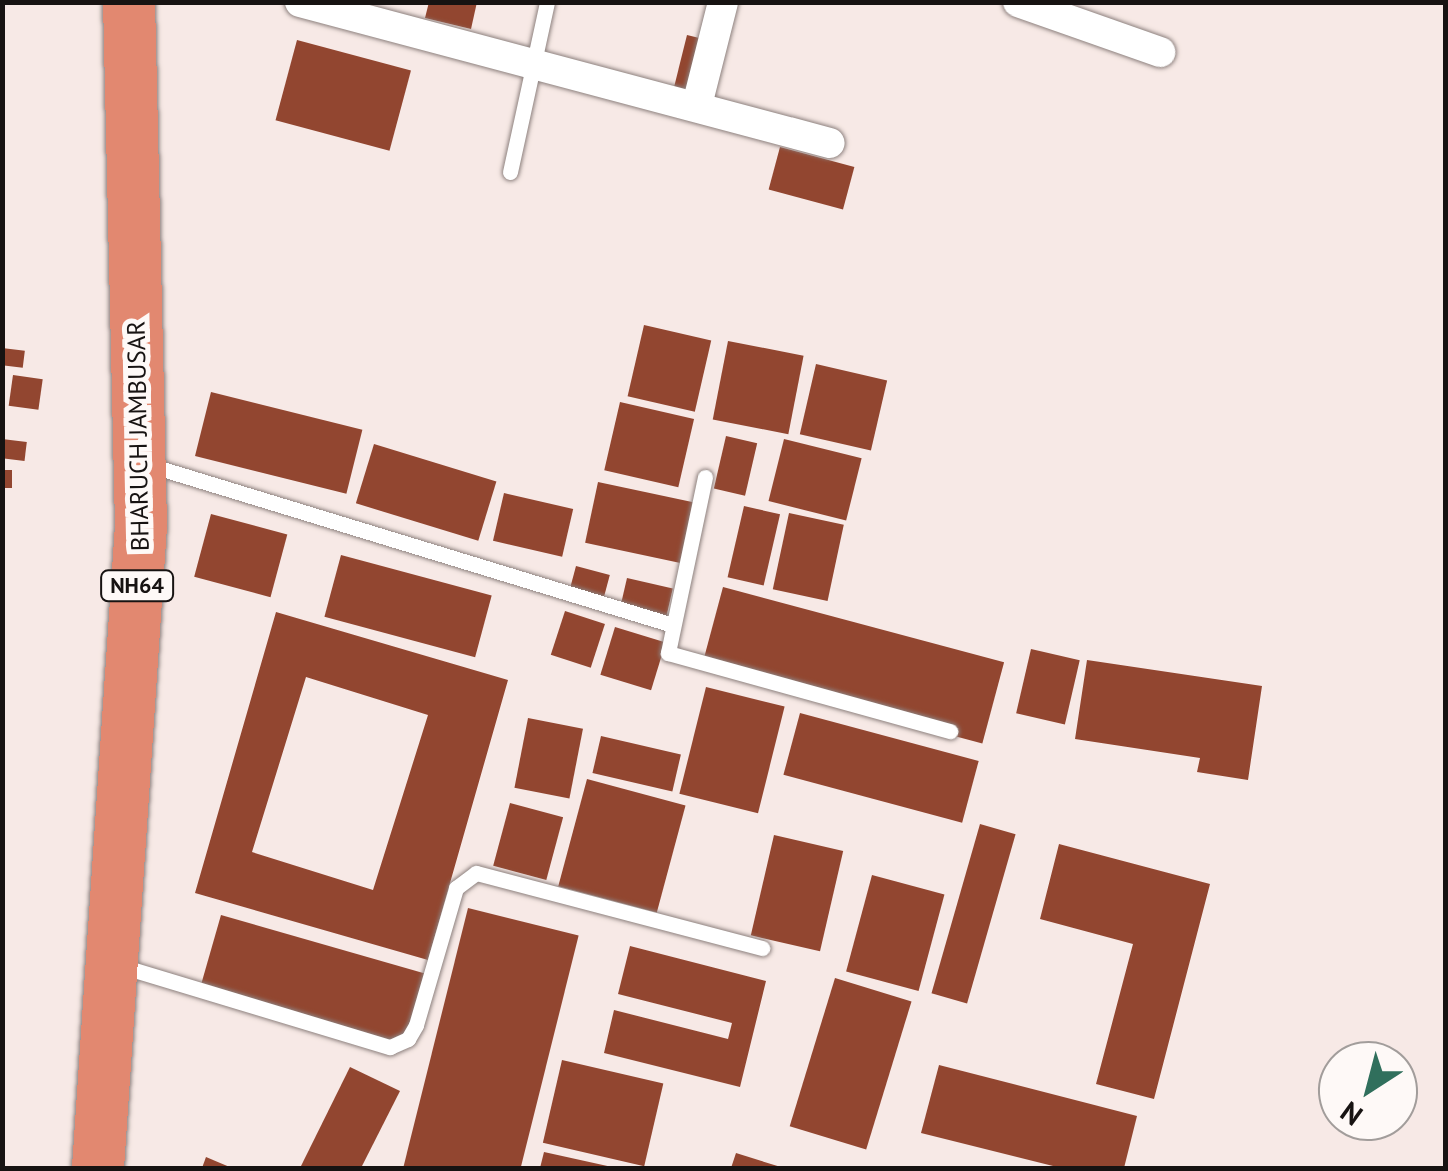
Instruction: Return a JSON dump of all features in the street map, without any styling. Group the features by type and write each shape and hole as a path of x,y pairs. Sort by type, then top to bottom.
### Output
{"highway":[{"name":"BHARUCH JAMBUSAR","path":"98,1168 140,462 129,2"}],"street":[{"path":"300,2 830,143"},
{"path":"697,105 723,2"},
{"path":"1018,2 1160,52"}],"lane":[{"path":"510,172 547,2"},
{"path":"140,462 674,625"},
{"path":"705,477 668,652 950,731"},
{"path":"113,964 390,1047 408,1039 416,1025 456,888 476,873 762,948"}],"building":[{"path":"429,2 477,2 471,29 425,18"},
{"path":"687,35 707,40 694,92 674,87"},
{"path":"297,40 411,71 389,151 276,120"},
{"path":"780,147 854,167 843,209 769,190"},
{"path":"644,325 711,341 695,412 628,396"},
{"path":"728,341 804,356 788,434 713,420"},
{"path":"2,348 25,351 23,368 2,365"},
{"path":"816,364 887,380 871,451 800,434"},
{"path":"13,375 43,379 38,410 9,406"},
{"path":"211,392 362,430 346,494 195,456"},
{"path":"620,402 694,419 678,487 604,470"},
{"path":"726,436 757,443 745,496 714,489"},
{"path":"2,439 27,442 24,461 2,458"},
{"path":"784,439 862,458 846,520 769,501"},
{"path":"374,444 496,481 478,541 356,503"},
{"path":"2,470 12,470 12,488 2,488"},
{"path":"598,482 703,504 690,565 585,543"},
{"path":"504,493 573,509 562,557 493,541"},
{"path":"744,506 780,514 764,585 728,577"},
{"path":"789,513 844,525 828,601 773,589"},
{"path":"211,514 287,534 270,597 194,577"},
{"path":"341,555 492,595 475,657 324,617"},
{"path":"576,566 610,575 601,607 567,598"},
{"path":"627,578 673,589 665,623 619,612"},
{"path":"723,587 1004,662 982,743 701,668"},
{"path":"565,611 605,624 591,668 551,655"},
{"path":"276,612 508,680 428,960 195,893","holes":["306,677 428,715 373,890 252,852"]},
{"path":"615,627 666,642 651,690 600,675"},
{"path":"1031,649 1080,660 1065,725 1016,713"},
{"path":"1087,660 1262,686 1248,780 1197,772 1200,758 1075,739"},
{"path":"706,687 785,707 758,813 679,794"},
{"path":"800,713 979,761 962,823 783,775"},
{"path":"528,718 583,729 569,798 514,788"},
{"path":"601,736 681,754 672,791 592,773"},
{"path":"587,779 686,805 657,913 558,886"},
{"path":"510,803 563,817 546,880 493,866"},
{"path":"980,824 1016,834 967,1003 931,993"},
{"path":"774,835 843,851 820,951 751,935"},
{"path":"1059,844 1210,884 1154,1099 1096,1084 1133,944 1040,919"},
{"path":"872,875 944,894 919,991 846,972"},
{"path":"468,908 579,936 521,1168 403,1168"},
{"path":"221,915 426,974 404,1050 199,991"},
{"path":"630,946 766,981 740,1087 604,1053 614,1010 728,1039 732,1023 618,994"},
{"path":"835,978 912,1001 866,1150 790,1126"},
{"path":"562,1060 663,1083 644,1166 543,1143"},
{"path":"939,1065 1137,1116 1124,1168 1061,1168 921,1133"},
{"path":"350,1067 400,1091 361,1168 300,1168"},
{"path":"544,1152 612,1167 612,1168 540,1168"},
{"path":"736,1153 784,1168 731,1168"},
{"path":"206,1157 232,1168 202,1168"}]}
